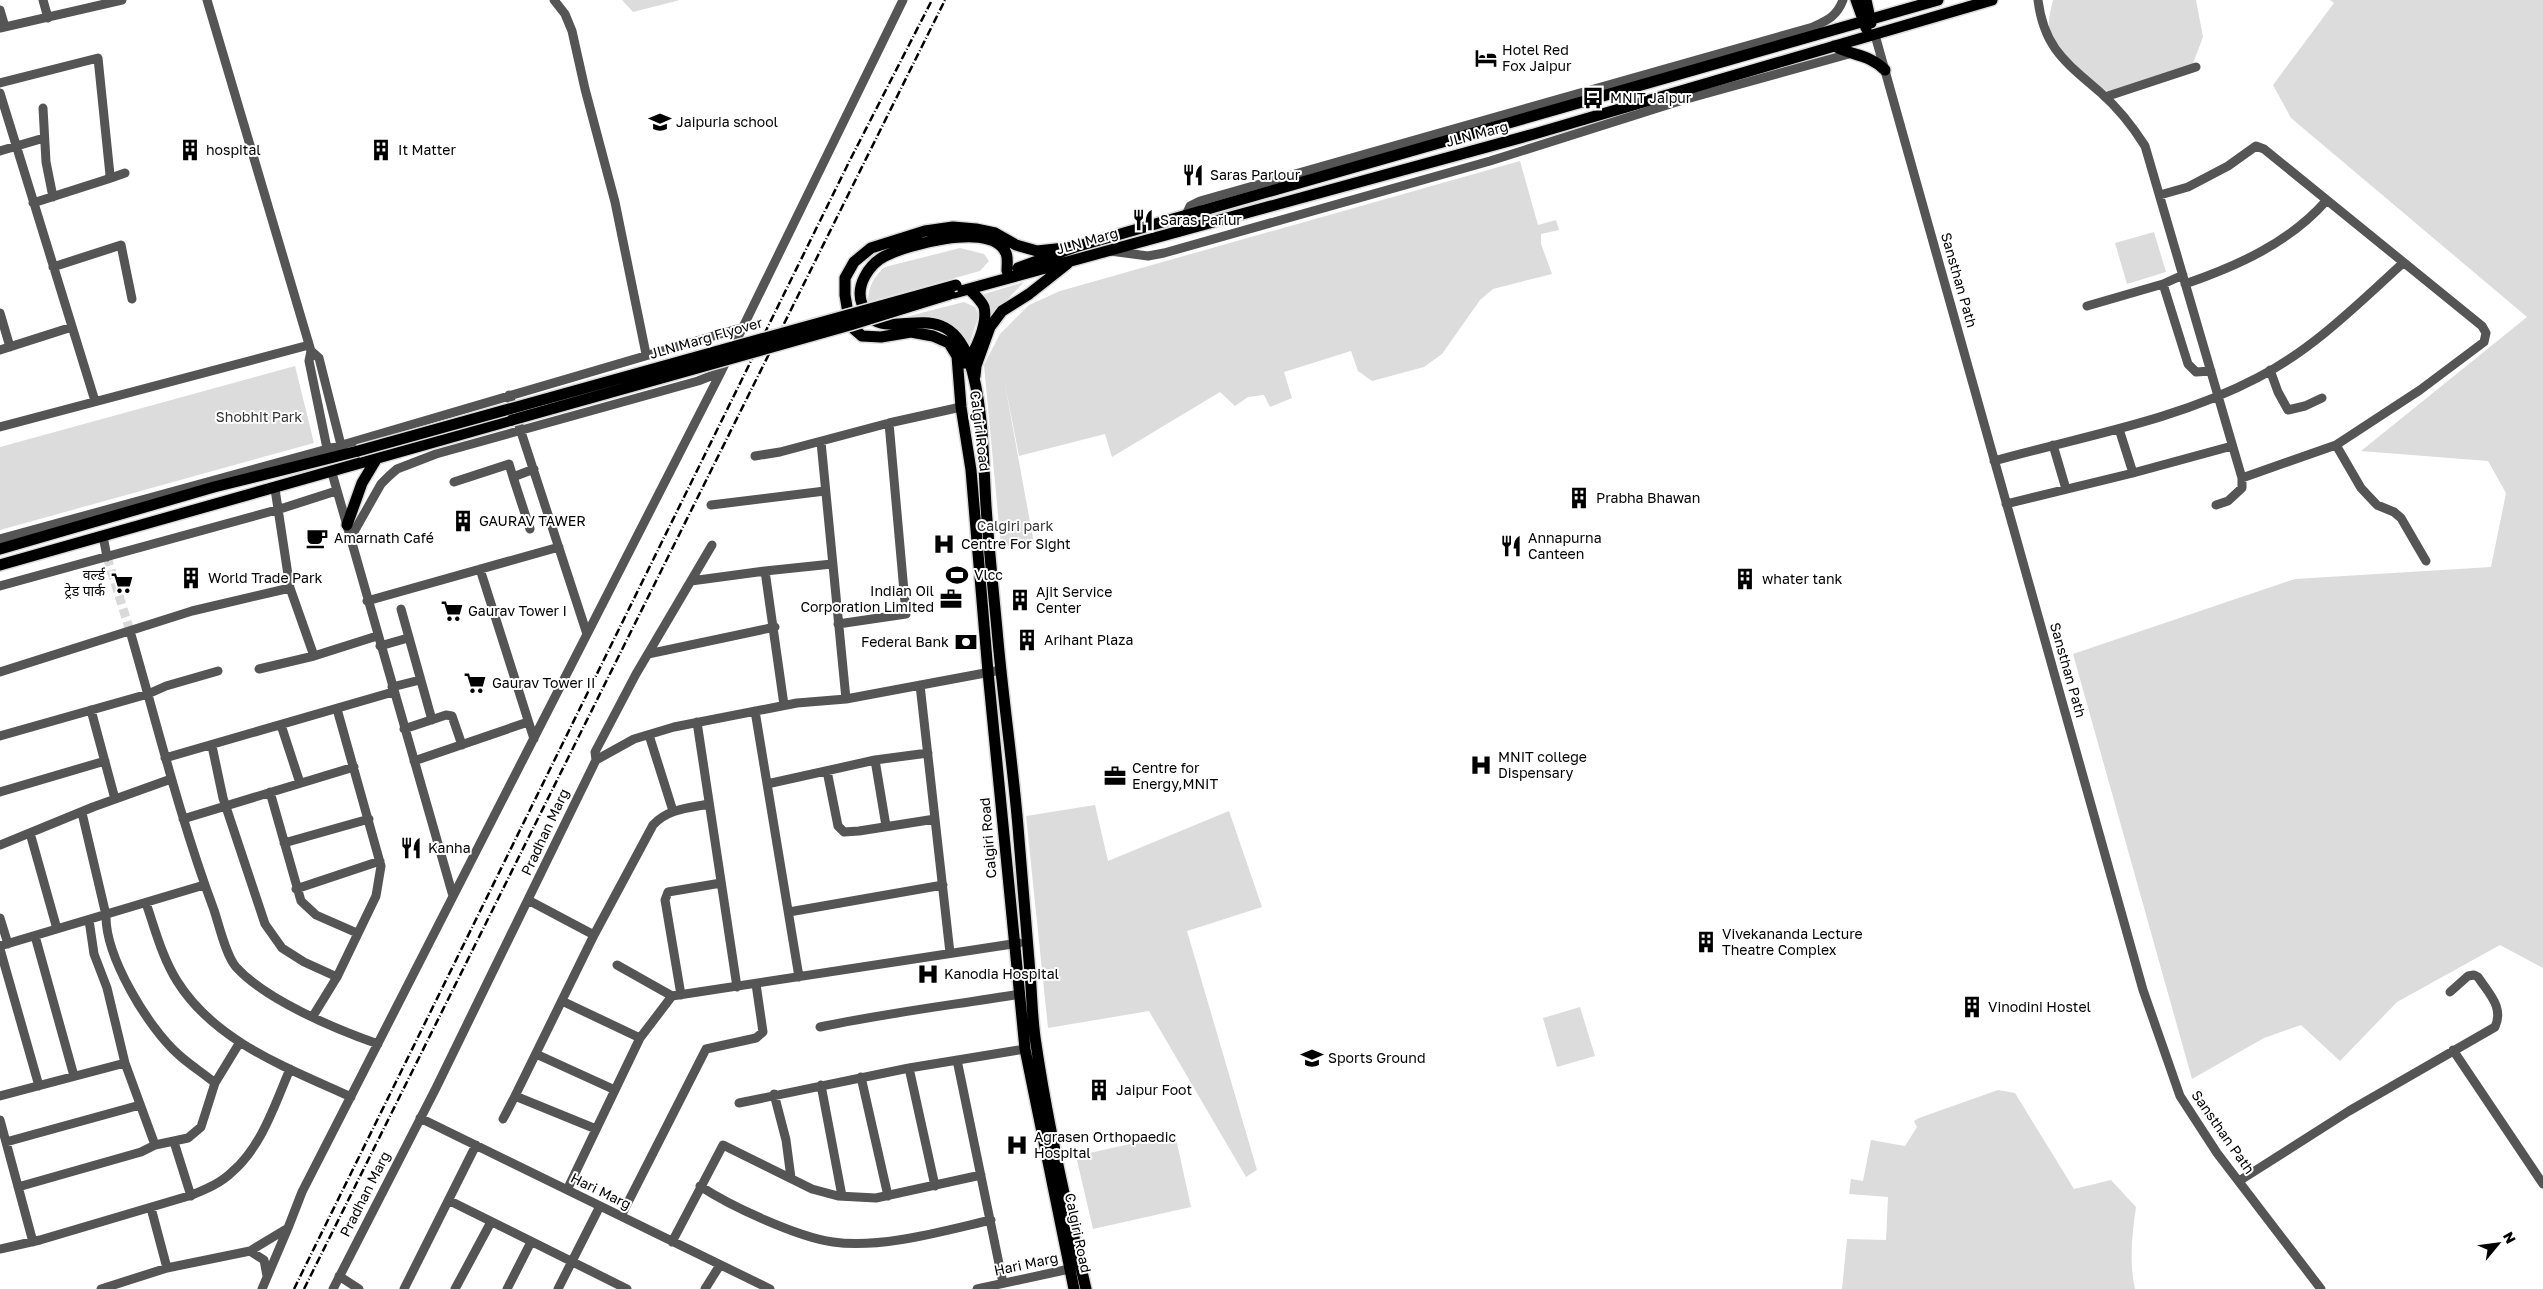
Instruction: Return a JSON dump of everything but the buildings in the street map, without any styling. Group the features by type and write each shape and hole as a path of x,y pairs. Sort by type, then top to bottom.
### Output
{"main road":[{"path":"1856,0 1867,20 1872,36"},
{"path":"1866,0 1867,20"},
{"name":"JLN Marg","path":"1075,247 1185,217 1556,105 1661,78 1938,0"},
{"name":"JLN Marg","path":"969,289 1105,250 1744,78 1834,46 1992,0"},
{"path":"1834,46 1849,54 1870,58 1885,70"},
{"path":"1661,78 1695,60"},
{"name":"Calgiri Road","path":"1075,247 1037,251 1016,245 996,233 976,228 953,227 926,231 872,248 854,262 845,278 845,295 849,319 854,329 862,336 881,337 911,332 933,336 949,342 957,356 961,407 971,470 982,615 1025,1049 1075,1268 1086,1289"},
{"path":"975,381 962,343 950,331 942,326 925,321 893,326 875,321 862,304 860,288 864,277 873,265 884,256 911,247 965,236 990,240 1002,247 1007,256 1007,271"},
{"name":"JLN Marg Flyover","path":"0,565 332,473 390,454 850,325 1075,247"},
{"path":"975,381 976,366 990,328 1002,311 1030,294 1073,260"},
{"name":"JLN Marg Flyover","path":"0,548 214,488 329,453 343,450 358,451 955,289 969,289"},
{"path":"958,374 968,360 980,336 984,315 984,307 969,289"},
{"name":"Calgiri Road","path":"975,381 1001,670 1017,808 1035,1041 1075,1268 1074,1289"},
{"path":"348,525 362,483 377,458"},
{"path":"982,615 996,614"}],"street":[{"path":"42,0 48,18"},
{"path":"0,10 2,28 48,18 90,4 122,0"},
{"path":"0,539 329,453 309,362 310,348 208,0"},
{"path":"554,0 565,14 572,31 615,202 646,354"},
{"path":"262,1289 302,1192 744,327 903,0"},
{"path":"1556,105 1695,60 1813,27 1831,19 1839,12 1843,0"},
{"path":"2038,0 2046,34 2056,50 2073,71 2105,97 2135,130 2145,146 2242,478 2242,488 2235,496 2216,505"},
{"name":"Sansthan Path","path":"1872,36 1885,70 2143,990 2162,1049 2180,1096 2217,1154 2239,1181 2281,1240 2321,1289"},
{"path":"1105,250 1128,255 1148,256 1164,253 1490,161 1744,78 1849,54"},
{"path":"0,83 98,58 110,175 108,179"},
{"path":"2105,97 2196,67"},
{"path":"0,93 95,401"},
{"path":"43,108 44,138 53,197"},
{"path":"0,151 44,138"},
{"path":"2160,195 2188,187 2228,166 2256,146 2264,149 2482,326 2486,333 2484,342 2420,390 2336,444 2242,478"},
{"path":"33,203 125,173"},
{"path":"2087,306 2163,284 2225,270 2282,240 2313,216 2326,201"},
{"path":"53,267 121,245 132,299"},
{"path":"1994,461 2053,444 2131,427 2217,397 2270,370 2309,344 2361,302 2403,263"},
{"path":"2163,284 2188,364 2196,372 2211,370"},
{"path":"0,313 10,347"},
{"path":"0,350 72,327"},
{"path":"310,348 319,358 343,450 509,395 744,327"},
{"path":"0,427 95,401 310,348"},
{"path":"2270,370 2278,392 2288,410 2305,406 2322,398"},
{"path":"351,537 381,484 397,468 436,454 522,432 698,381 721,372"},
{"path":"509,395 587,634"},
{"path":"754,456 821,442 889,423 961,407"},
{"path":"838,624 906,614 889,423"},
{"path":"2119,429 2133,473"},
{"path":"821,442 846,699"},
{"path":"2053,444 2066,488"},
{"path":"2336,444 2361,488 2377,505 2394,512 2401,518 2426,561"},
{"path":"2006,504 2133,473 2232,446"},
{"path":"454,482 509,464 530,529"},
{"path":"513,477 534,470"},
{"path":"332,473 348,525 378,641 453,896"},
{"path":"275,489 280,509 290,588 314,656"},
{"path":"0,586 280,509 336,491"},
{"path":"711,505 825,491"},
{"path":"103,536 107,557"},
{"name":"Pradhan Marg","path":"332,1289 420,1118 528,900 596,760 595,752 648,654 712,545"},
{"path":"367,601 559,548"},
{"path":"691,581 832,564"},
{"path":"480,569 534,739"},
{"path":"765,571 784,705"},
{"path":"0,672 192,611 290,588"},
{"path":"400,609 432,720"},
{"path":"648,654 774,627"},
{"path":"130,631 183,819 204,885 233,964 266,991 352,1035 378,1044"},
{"path":"259,668 378,641 408,638"},
{"path":"596,760 613,749 649,735 697,722 784,705 846,699 1001,670"},
{"path":"0,736 148,694 166,686 218,671"},
{"path":"165,758 337,709 420,680"},
{"path":"920,686 950,953"},
{"path":"313,1016 337,977 376,896 380,861 337,709"},
{"path":"91,710 115,799"},
{"path":"755,711 799,976"},
{"path":"404,729 452,716 462,745"},
{"path":"414,761 528,722"},
{"path":"697,722 737,987"},
{"path":"280,725 300,783"},
{"path":"649,735 672,811"},
{"path":"212,746 226,806 265,924 282,948 304,962 337,977"},
{"path":"767,784 874,760 928,753"},
{"path":"874,760 886,826"},
{"path":"0,792 105,761"},
{"path":"183,819 354,766"},
{"path":"828,771 838,826 844,832 935,819"},
{"path":"0,845 115,799 171,779"},
{"path":"270,792 301,902 316,914 357,933"},
{"path":"503,1120 594,935 653,825 659,817 672,811 708,804"},
{"path":"82,813 106,915 106,926 116,957 136,1000 163,1038 178,1054 215,1083"},
{"path":"284,844 369,819"},
{"path":"30,833 57,929"},
{"path":"296,889 380,861"},
{"path":"681,995 666,900 668,892 721,883"},
{"path":"2,946 204,885"},
{"path":"789,912 942,885"},
{"path":"528,900 594,935"},
{"path":"146,903 165,957 176,980 197,1009 240,1042 290,1069 351,1096"},
{"path":"0,918 2,946 39,1086"},
{"path":"89,920 94,954 107,988 125,1063 155,1145"},
{"path":"35,936 74,1076"},
{"path":"617,965 672,996 1027,941"},
{"path":"2239,1181 2349,1111 2495,1027 2499,1017 2497,1007 2478,977 2474,974 2468,976 2450,992"},
{"path":"621,1216 706,1049 756,1038 763,1032 756,984"},
{"path":"820,1027 920,1008 941,1007 1020,994"},
{"path":"567,1190 640,1038 672,996"},
{"path":"562,1001 640,1038"},
{"path":"18,1187 141,1152 155,1145 188,1138 201,1127 215,1083 240,1042"},
{"path":"739,1103 821,1084 1025,1049"},
{"path":"2453,1050 2543,1184"},
{"path":"536,1054 615,1090"},
{"path":"957,1060 1003,1283"},
{"path":"0,1096 125,1063"},
{"path":"909,1068 935,1186"},
{"path":"0,1249 33,1242 191,1196 215,1184 232,1172 251,1151 269,1118 290,1069"},
{"path":"861,1077 888,1196"},
{"path":"821,1084 842,1196"},
{"path":"774,1094 786,1140 791,1178"},
{"path":"515,1096 596,1129"},
{"path":"6,1142 140,1105"},
{"name":"Hari Marg","path":"420,1118 720,1265 763,1288"},
{"path":"0,1120 33,1242"},
{"path":"174,1142 191,1196"},
{"path":"404,1289 450,1201 476,1145"},
{"path":"672,1242 723,1145 812,1189 842,1196 876,1198 982,1175"},
{"path":"700,1186 717,1198 764,1219 832,1242 882,1241 991,1220"},
{"path":"450,1201 627,1289"},
{"path":"558,1289 600,1206"},
{"path":"151,1208 167,1268"},
{"path":"455,1289 491,1222"},
{"path":"101,1289 167,1268 250,1251 288,1228"},
{"path":"507,1289 531,1242"},
{"path":"250,1251 264,1260 267,1278"},
{"path":"705,1289 720,1265"},
{"name":"Hari Marg","path":"977,1289 1075,1268"},
{"path":"339,1276 360,1289"}],"green space":[{"path":"622,0 680,0 633,12"},
{"path":"2053,0 2196,0 2203,37 2192,66 2109,93 2073,64 2057,46 2049,27"},
{"path":"2330,0 2543,0 2543,968 2500,945 2397,1002 2340,1061 2301,1025 2264,1038 2192,1079 2073,654 2295,579 2491,567 2506,493 2488,461 2361,451 2527,317 2291,118 2273,85 2334,3"},
{"name":"Calgiri park","path":"1520,161 1538,225 1556,220 1559,230 1541,234 1541,244 1552,274 1493,289 1480,300 1442,354 1424,367 1372,381 1358,371 1351,351 1284,372 1292,398 1270,407 1264,395 1248,397 1235,406 1220,392 1112,457 1105,434 1019,456 1004,379 1034,544 1001,546 984,365 1000,334 1029,305 1060,291"},
{"path":"2154,232 2166,272 2127,284 2115,243"},
{"path":"960,248 984,254 989,261 980,271 868,302 872,282 885,267"},
{"path":"1024,282 989,319 989,306 981,295"},
{"path":"964,302 975,307 979,315 969,345 951,325 936,320 878,324"},
{"name":"Shobhit Park","path":"295,366 314,443 0,530 0,447"},
{"path":"1095,805 1108,861 1229,811 1262,907 1187,931 1257,1170 1246,1177 1149,1011 1048,1028 1026,816"},
{"path":"1580,1007 1595,1056 1557,1067 1543,1018"},
{"path":"1998,1090 2015,1093 2074,1189 2111,1180 2136,1207 2132,1248 2132,1269 2135,1289 1842,1289 1847,1239 1886,1240 1888,1197 1849,1194 1851,1179 1863,1181 1871,1140 1905,1146 1917,1127 1914,1121"},
{"path":"1175,1134 1191,1207 1093,1229 1076,1156"}],"tunnel":[{"path":"107,557 130,631"}],"railway":[{"path":"294,1289 849,162 932,0"},
{"path":"304,1289 945,0"}],"place":[{"name":"Hotel Red Fox Jaipur","path":"1486,58"},
{"name":"MNIT Jaipur","path":"1593,98"},
{"name":"Jaipuria school","path":"660,122"},
{"name":"hospital","path":"190,150"},
{"name":"It Matter","path":"381,150"},
{"name":"Saras Parlour","path":"1193,175"},
{"name":"Saras Parlur","path":"1143,220"},
{"name":"Prabha Bhawan","path":"1579,498"},
{"name":"GAURAV TAWER","path":"463,521"},
{"name":"Amarnath Café","path":"317,538"},
{"name":"Centre For Sight","path":"944,544"},
{"name":"Annapurna Canteen","path":"1511,546"},
{"name":"Vlcc","path":"957,575"},
{"name":"World Trade Park","path":"191,578"},
{"name":"whater tank","path":"1745,579"},
{"name":"वर्ल्ड ट्रेड पार्क","path":"122,583"},
{"name":"Indian Oil Corporation Limited","path":"951,599"},
{"name":"Ajit Service Center","path":"1020,600"},
{"name":"Gaurav Tower I","path":"452,611"},
{"name":"Arihant Plaza","path":"1027,640"},
{"name":"Federal Bank","path":"966,642"},
{"name":"Gaurav Tower II","path":"475,683"},
{"name":"MNIT college Dispensary","path":"1481,765"},
{"name":"Centre for Energy,MNIT","path":"1115,776"},
{"name":"Kanha","path":"411,848"},
{"name":"Vivekananda Lecture Theatre Complex","path":"1706,942"},
{"name":"Kanodia Hospital","path":"928,974"},
{"name":"Vinodini Hostel","path":"1972,1007"},
{"name":"Sports Ground","path":"1312,1058"},
{"name":"Jaipur Foot","path":"1099,1090"},
{"name":"Agrasen Orthopaedic Hospital","path":"1017,1145"}]}
